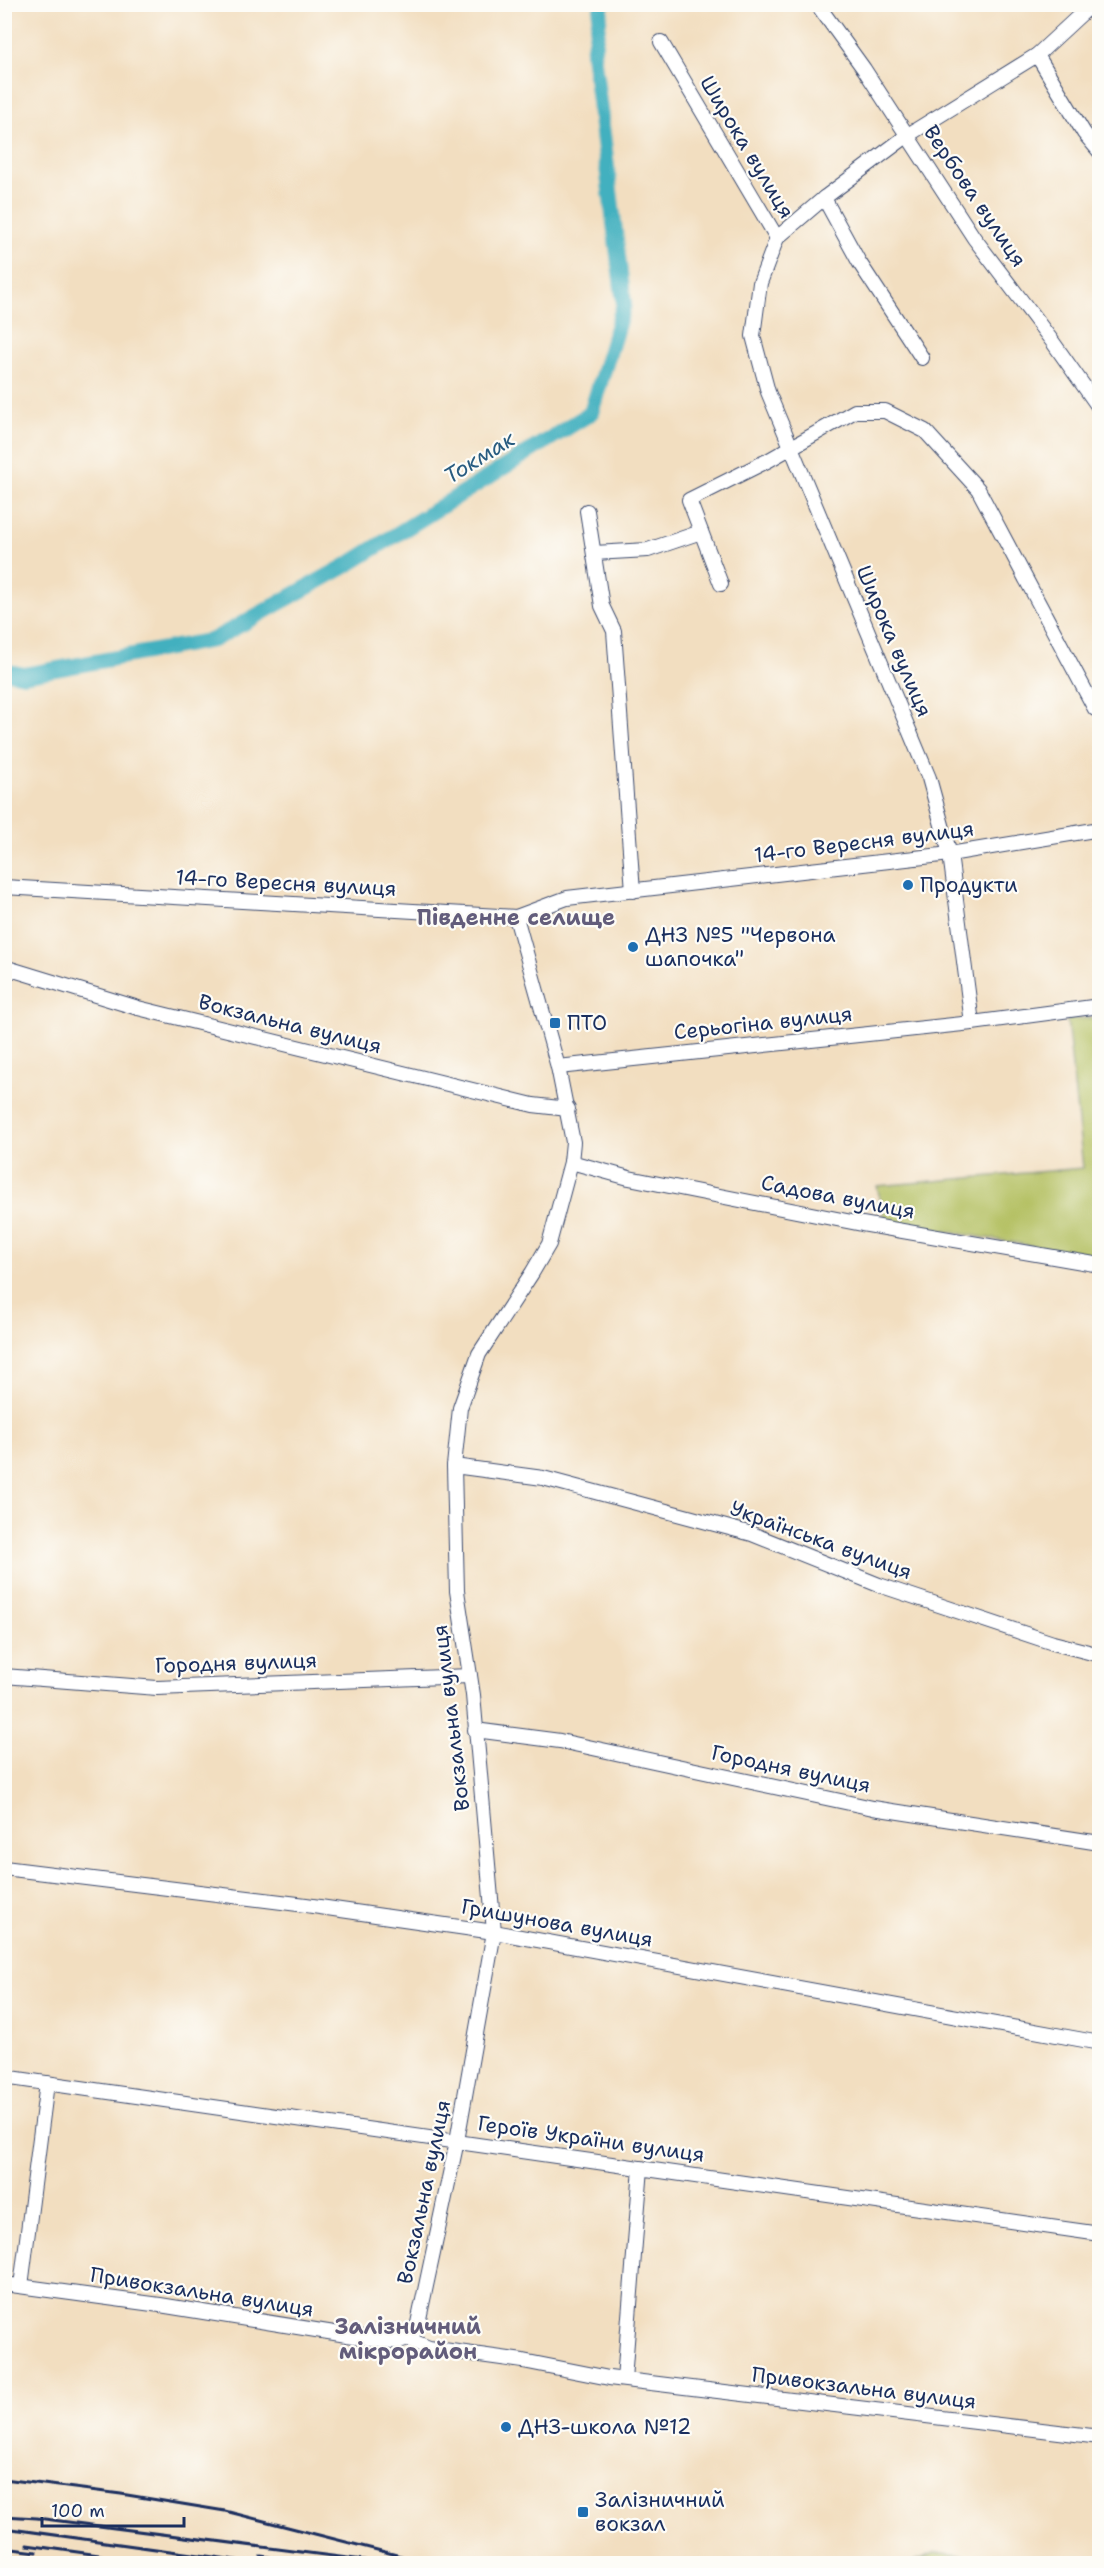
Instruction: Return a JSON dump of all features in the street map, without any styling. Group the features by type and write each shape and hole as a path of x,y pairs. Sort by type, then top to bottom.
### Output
{"street":[{"name":"Вербова вулиця","path":"817,4 908,135 974,238 1100,409"},
{"path":"777,238 824,198 908,135 1037,55 1092,4"},
{"name":"Широка вулиця","path":"661,42 777,238 760,283 753,336 768,392 929,778 950,854"},
{"path":"1037,55 1084,133 1100,152"},
{"path":"824,198 859,262 922,358"},
{"path":"721,584 689,500 791,448 855,411 885,411 925,431 978,489 1095,709"},
{"path":"587,511 602,606 614,631 633,891"},
{"path":"594,554 648,550 701,532"},
{"name":"14-го Вересня вулиця","path":"4,887 516,917 567,898 950,854 1100,830"},
{"path":"950,854 972,1023"},
{"name":"Вокзальна вулиця","path":"408,2339 417,2328 457,2141 494,1932 476,1730 457,1591 454,1466 460,1408 479,1354 549,1244 571,1162 573,1142 558,1067 516,917"},
{"name":"Вокзальна вулиця","path":"4,967 148,1011 533,1105 568,1109"},
{"name":"Серьогіна вулиця","path":"558,1067 691,1051 972,1023 1100,1006"},
{"name":"Садова вулиця","path":"571,1162 629,1178 850,1221 1100,1265"},
{"name":"Українська вулиця","path":"454,1466 543,1479 752,1534 879,1585 1053,1643 1100,1655"},
{"name":"Городня вулиця","path":"4,1676 157,1688 470,1676"},
{"name":"Городня вулиця","path":"476,1730 560,1741 873,1808 1100,1843"},
{"name":"Гришунова вулиця","path":"4,1868 306,1905 494,1932 1100,2043"},
{"name":"Героїв України вулиця","path":"4,2077 1100,2234"},
{"path":"21,2286 47,2083"},
{"path":"624,2379 641,2168"},
{"name":"Привокзальна вулиця","path":"4,2284 354,2336 399,2342 408,2339 429,2349 523,2361 624,2379 1100,2437"}],"green space":[{"path":"1099,1017 1099,1257 885,1221 877,1186 1083,1168 1067,1020"},
{"path":"935,2553 1014,2563 910,2563"}],"waterway":[{"name":"Токмак","path":"4,671 24,675 213,640 349,564 591,413 624,304 593,53 602,4"}],"railway":[{"path":"4,2479 121,2494 225,2511 432,2564"},
{"path":"4,2516 37,2518 394,2564"},
{"path":"4,2528 264,2564"},
{"path":"27,2545 164,2564"},
{"path":"4,2548 37,2552"},
{"path":"261,2556 315,2564"}],"place":[{"name":"Продукти","path":"908,885"},
{"name":"ДНЗ №5 \"Червона шапочка\"","path":"633,947"},
{"name":"ПТО","path":"555,1023"},
{"name":"ДНЗ-школа №12","path":"506,2427"},
{"name":"Залізничний вокзал","path":"583,2512"}],"district":[{"name":"Південне селище","path":"516,917"},
{"name":"Залізничний мікрорайон","path":"408,2338"}]}
